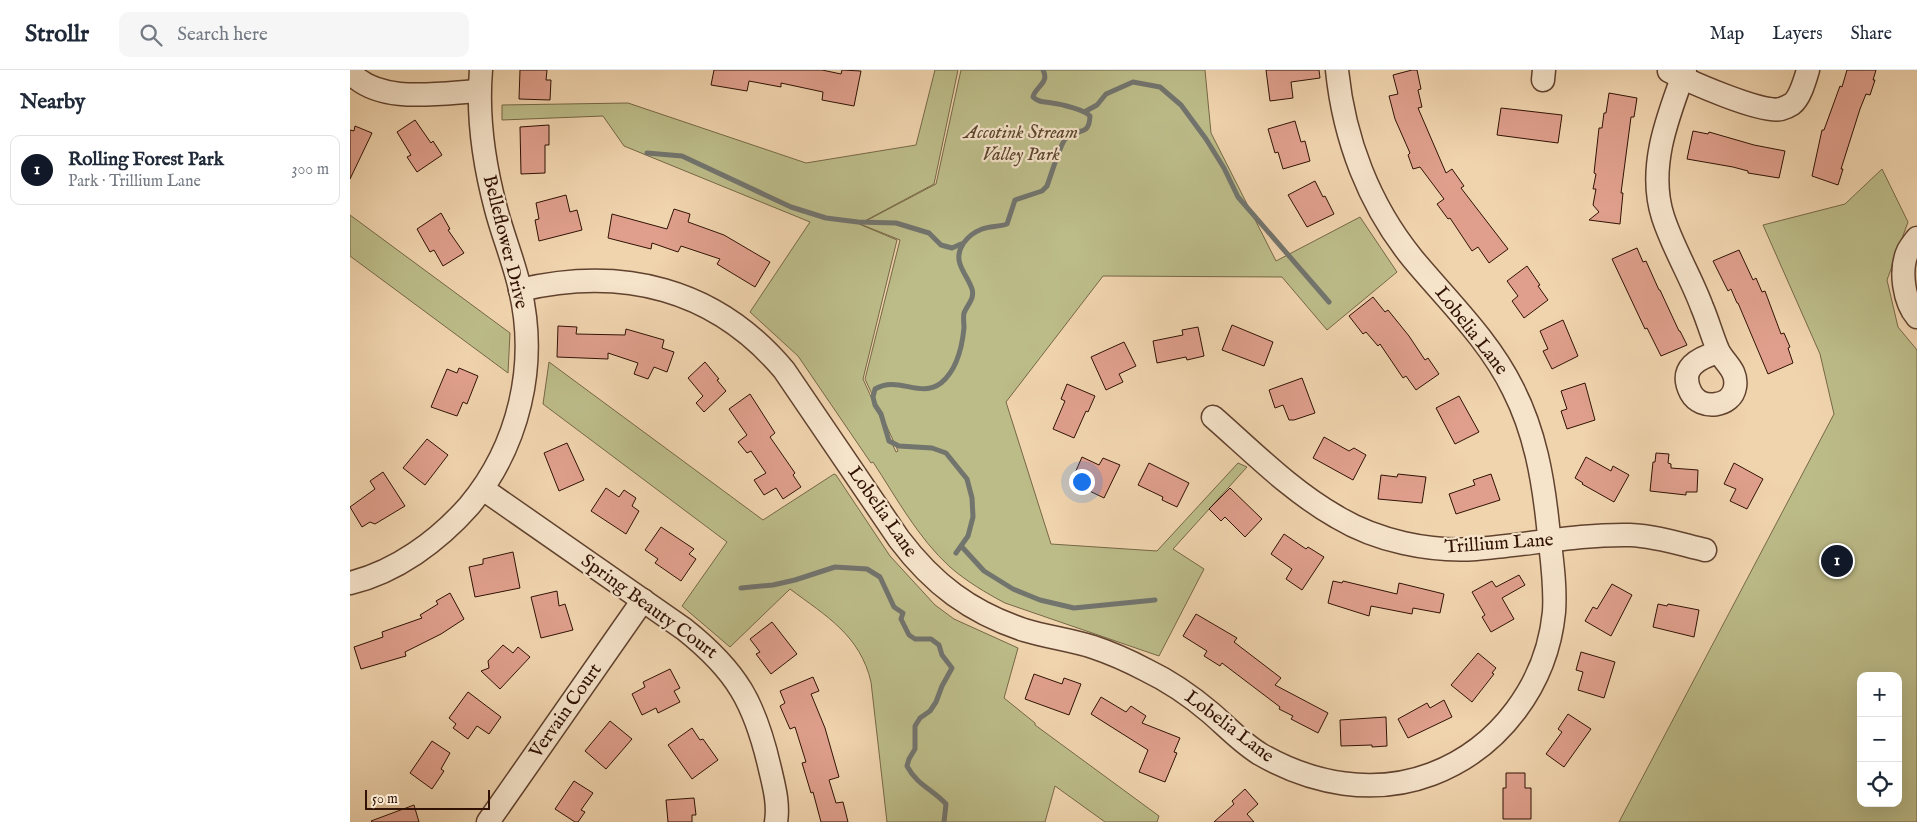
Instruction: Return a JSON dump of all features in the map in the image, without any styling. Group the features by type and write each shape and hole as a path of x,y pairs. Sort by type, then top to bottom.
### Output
{"street":[{"name":"Lobelia Lane","path":"520,290 558,282 584,280 618,281 647,285 675,293 705,306 733,322 761,344 784,370 899,540 916,562 948,592 978,610 1007,624 1093,647 1146,670 1189,695 1252,749 1279,765 1303,775 1328,782 1360,785 1394,783 1424,777 1448,768 1477,749 1499,730 1525,698 1539,672 1549,641 1554,612 1554,589 1544,484 1528,423 1514,390 1487,345 1410,256 1388,224 1363,177 1348,132 1339,90 1337,70"},
{"path":"1719,352 1699,297 1678,254 1663,216 1658,195 1658,162 1678,73 1741,101 1780,109 1793,103 1808,70"},
{"name":"Belleflower Drive","path":"350,72 366,85 378,90 423,94 480,80 487,170 520,290 526,357 522,399 515,424 502,456 483,489 456,521 419,551 386,570 350,583"},
{"path":"1917,238 1907,253 1903,290 1912,311 1917,317"},
{"name":"Trillium Lane","path":"1213,417 1309,499 1337,518 1369,532 1409,544 1452,549 1474,549 1600,536 1632,535 1657,538 1705,550"},
{"name":"Spring Beauty Court","path":"483,489 709,648 732,674 747,698 766,752 776,799 776,822"},
{"name":"Vervain Court","path":"488,822 643,600"}],"green space":[{"name":"Accotink Stream Valley Park","path":"935,70 958,70 934,184 859,224 897,240 863,379 896,452 898,451 865,379 900,240 860,224 936,184 961,70 1205,70 1211,133 1276,261 1360,217 1397,272 1327,330 1282,277 1103,276 1006,402 1051,544 1157,551 1238,463 1247,467 1173,549 1204,569 1159,656 1005,603 956,572 938,556 908,517 873,462 871,463 798,356 750,312 810,222 624,146 603,116 502,120 502,105 628,103 806,163 916,145"},
{"path":"1882,169 1908,222 1887,280 1898,327 1917,350 1917,822 1619,822 1834,414 1820,354 1763,225 1845,204"},
{"path":"350,215 510,333 508,373 350,256"},
{"path":"549,362 763,520 834,474 836,475 890,556 935,605 954,619 1018,648 1004,698 1035,723 1035,725 1159,816 1157,822 1105,822 1055,786 1045,822 887,822 871,682 859,651 829,618 790,589 730,647 682,606 727,542 543,404"}],"building":[{"path":"520,70 547,70 546,80 551,80 550,100 519,99"},
{"path":"714,70 822,70 841,74 842,70 861,71 854,106 822,100 823,92 781,83 781,87 749,81 747,91 711,85"},
{"path":"1266,70 1319,70 1320,78 1291,82 1293,98 1270,101"},
{"path":"1417,70 1421,89 1418,90 1422,107 1418,108 1446,173 1452,169 1464,186 1461,188 1508,249 1489,263 1478,247 1472,251 1450,218 1448,219 1437,204 1444,199 1420,167 1413,169 1408,155 1410,153 1395,119 1389,96 1398,94 1393,75"},
{"path":"1847,70 1876,70 1870,95 1866,94 1860,109 1841,169 1843,169 1838,185 1812,176 1822,130 1824,130 1840,86 1842,87"},
{"path":"1609,93 1637,98 1634,117 1631,117 1621,193 1623,193 1620,224 1589,220 1599,212 1593,205 1596,189 1593,189 1596,174 1594,173 1599,128 1602,128"},
{"path":"1501,108 1562,115 1558,143 1497,135"},
{"path":"415,120 442,155 417,172 407,157 411,155 397,132"},
{"path":"1295,121 1301,142 1305,141 1310,161 1283,169 1278,152 1275,153 1268,129"},
{"path":"549,125 549,145 545,145 545,173 521,174 520,127"},
{"path":"355,126 372,133 350,179 350,130 354,131"},
{"path":"1693,131 1708,134 1709,132 1754,145 1785,151 1779,178 1687,159"},
{"path":"1315,181 1334,214 1307,227 1288,195"},
{"path":"566,195 570,212 577,210 582,230 539,241 535,220 539,219 536,203"},
{"path":"674,209 690,214 688,222 724,235 770,262 755,287 717,264 720,259 681,246 678,252 652,243 651,249 608,238 612,214 667,229"},
{"path":"441,213 450,229 448,230 464,253 443,266 434,250 430,252 417,229"},
{"path":"1637,248 1643,262 1646,261 1687,345 1661,356 1647,328 1645,329 1612,259"},
{"path":"1739,250 1753,280 1756,278 1762,292 1765,291 1781,334 1784,333 1790,347 1788,348 1793,363 1768,374 1738,303 1731,289 1728,291 1713,261"},
{"path":"1527,266 1548,300 1524,318 1512,301 1518,296 1507,281"},
{"path":"1373,297 1385,312 1388,310 1425,360 1428,358 1439,374 1416,390 1406,376 1403,378 1380,344 1378,346 1366,332 1363,334 1349,316"},
{"path":"1563,320 1578,356 1552,369 1543,351 1548,349 1540,331"},
{"path":"1232,325 1273,342 1264,366 1222,350"},
{"path":"558,326 577,327 576,334 625,335 626,329 664,340 662,348 674,352 667,372 654,367 648,379 634,374 638,363 608,353 608,359 557,357"},
{"path":"1198,327 1204,356 1187,360 1186,357 1157,363 1153,341 1183,335 1182,330"},
{"path":"1124,342 1136,366 1119,374 1123,382 1106,390 1091,357"},
{"path":"705,362 726,391 704,412 696,403 703,396 688,378"},
{"path":"459,368 478,376 467,404 463,402 457,416 431,407 447,369 457,373"},
{"path":"1302,378 1315,413 1289,420 1283,405 1275,408 1269,390"},
{"path":"1585,383 1595,420 1567,429 1561,411 1567,409 1561,391"},
{"path":"1067,384 1095,396 1074,438 1053,429 1065,401 1061,399"},
{"path":"750,394 775,433 770,437 795,473 793,475 801,487 783,499 776,488 764,495 754,480 766,473 751,451 747,453 738,442 747,435 729,409"},
{"path":"1459,396 1479,432 1455,444 1436,408"},
{"path":"1324,437 1349,451 1354,448 1366,455 1353,480 1313,458"},
{"path":"427,439 448,455 425,485 403,468"},
{"path":"567,443 584,480 559,491 544,453"},
{"path":"1656,453 1669,454 1668,463 1671,464 1671,468 1698,470 1697,492 1686,492 1686,495 1650,491 1653,462 1655,462"},
{"path":"1082,457 1099,465 1103,458 1120,465 1104,498 1071,482"},
{"path":"1586,457 1611,471 1613,466 1629,475 1614,502 1575,478"},
{"path":"1149,463 1189,483 1177,507 1162,500 1163,497 1138,485"},
{"path":"1734,463 1763,479 1747,509 1730,501 1736,489 1724,484"},
{"path":"383,472 405,506 375,524 370,522 362,527 350,507 375,489 370,481"},
{"path":"1398,474 1426,477 1422,503 1378,499 1381,475 1397,477"},
{"path":"1491,474 1500,500 1456,514 1449,494 1475,485 1473,480"},
{"path":"606,488 619,497 624,490 636,498 632,506 639,511 626,534 591,511"},
{"path":"1230,488 1262,519 1245,537 1225,517 1221,521 1209,509"},
{"path":"661,527 694,549 689,554 696,559 681,581 655,563 658,559 645,550"},
{"path":"1284,534 1306,549 1308,547 1324,557 1302,590 1286,579 1292,569 1271,554"},
{"path":"513,552 520,588 475,597 469,567 483,564 483,559"},
{"path":"1519,575 1525,585 1502,598 1514,619 1491,632 1482,617 1485,615 1472,592 1492,581 1496,587"},
{"path":"1333,581 1342,583 1343,581 1397,594 1399,583 1444,594 1440,613 1413,608 1412,614 1371,606 1369,616 1328,603"},
{"path":"1612,584 1632,595 1611,636 1585,621 1593,607 1597,609"},
{"path":"557,591 559,606 565,604 573,630 541,638 531,597"},
{"path":"450,593 464,619 441,634 405,652 406,656 361,669 354,647 383,637 382,632 422,618 420,615 438,604 436,601"},
{"path":"1658,604 1699,610 1694,637 1653,627"},
{"path":"1196,614 1237,638 1234,642 1281,678 1275,685 1328,713 1318,733 1291,719 1293,716 1279,709 1280,707 1222,663 1220,666 1204,656 1207,651 1183,636"},
{"path":"772,622 797,654 771,674 756,654 760,652 750,639"},
{"path":"503,645 513,653 518,647 530,657 500,689 481,671 489,668 488,661"},
{"path":"1581,652 1615,662 1604,698 1578,690 1583,672 1576,670"},
{"path":"1478,653 1496,668 1492,673 1494,674 1472,702 1451,685"},
{"path":"670,669 680,688 674,691 680,702 658,713 656,708 642,715 632,694 645,687 643,682"},
{"path":"1034,674 1062,684 1064,678 1081,684 1069,715 1025,699"},
{"path":"813,677 819,691 811,694 825,728 839,777 829,780 836,803 843,802 848,822 821,822 813,792 811,793 802,763 806,762 795,727 790,729 780,706 785,703 780,691"},
{"path":"468,692 501,717 489,734 477,726 468,739 453,728 456,724 449,718"},
{"path":"1101,697 1126,712 1131,706 1146,716 1142,723 1180,738 1174,752 1177,753 1165,782 1139,772 1148,750 1091,714"},
{"path":"1444,700 1452,717 1408,738 1398,719 1427,703 1430,708"},
{"path":"1568,714 1591,729 1564,767 1546,754 1562,732 1558,729"},
{"path":"1386,717 1387,746 1341,746 1340,720"},
{"path":"610,721 632,739 606,769 585,751"},
{"path":"692,728 700,740 703,739 718,760 692,779 668,745"},
{"path":"432,741 450,753 441,769 444,771 432,789 410,773"},
{"path":"1506,773 1525,773 1525,788 1531,788 1531,819 1503,819 1503,788 1506,788"},
{"path":"574,781 593,793 581,810 585,812 578,822 555,809"},
{"path":"1245,789 1258,804 1247,814 1254,822 1214,822 1234,804 1232,801"},
{"path":"694,798 696,815 692,815 692,822 668,822 666,800"},
{"path":"414,805 419,822 371,821"}],"waterway":[{"path":"956,553 968,536 973,517 972,498 967,479 946,453 932,448 899,446 889,441 881,414 875,405 873,397 875,389 884,385 892,384 925,389 933,387 941,383 951,372 960,351 964,328 964,313 973,293 961,267 959,258 961,248 967,239 982,229 1007,224 1015,200 1042,191 1047,186 1066,138 1085,130 1087,127 1090,116 1087,114 1067,106 1040,101 1033,97 1045,78 1043,70"},
{"path":"1086,111 1097,105 1106,94 1133,82 1160,87 1181,105 1206,139 1224,168 1238,197 1329,302"},
{"path":"647,153 682,156 791,207 826,218 858,222 896,223 929,233 941,245 952,248 961,244"},
{"path":"962,547 984,571 1013,589 1040,600 1074,608 1155,600"},
{"path":"741,588 773,585 835,567 867,569 880,577 894,607 903,613 901,619 909,635 915,639 931,639 939,645 942,655 952,668 936,702 930,711 920,718 915,726 915,749 907,766 915,778 946,804 944,822"}],"place":[{"name":"Rolling Forest Park","path":"1837,561"}]}
